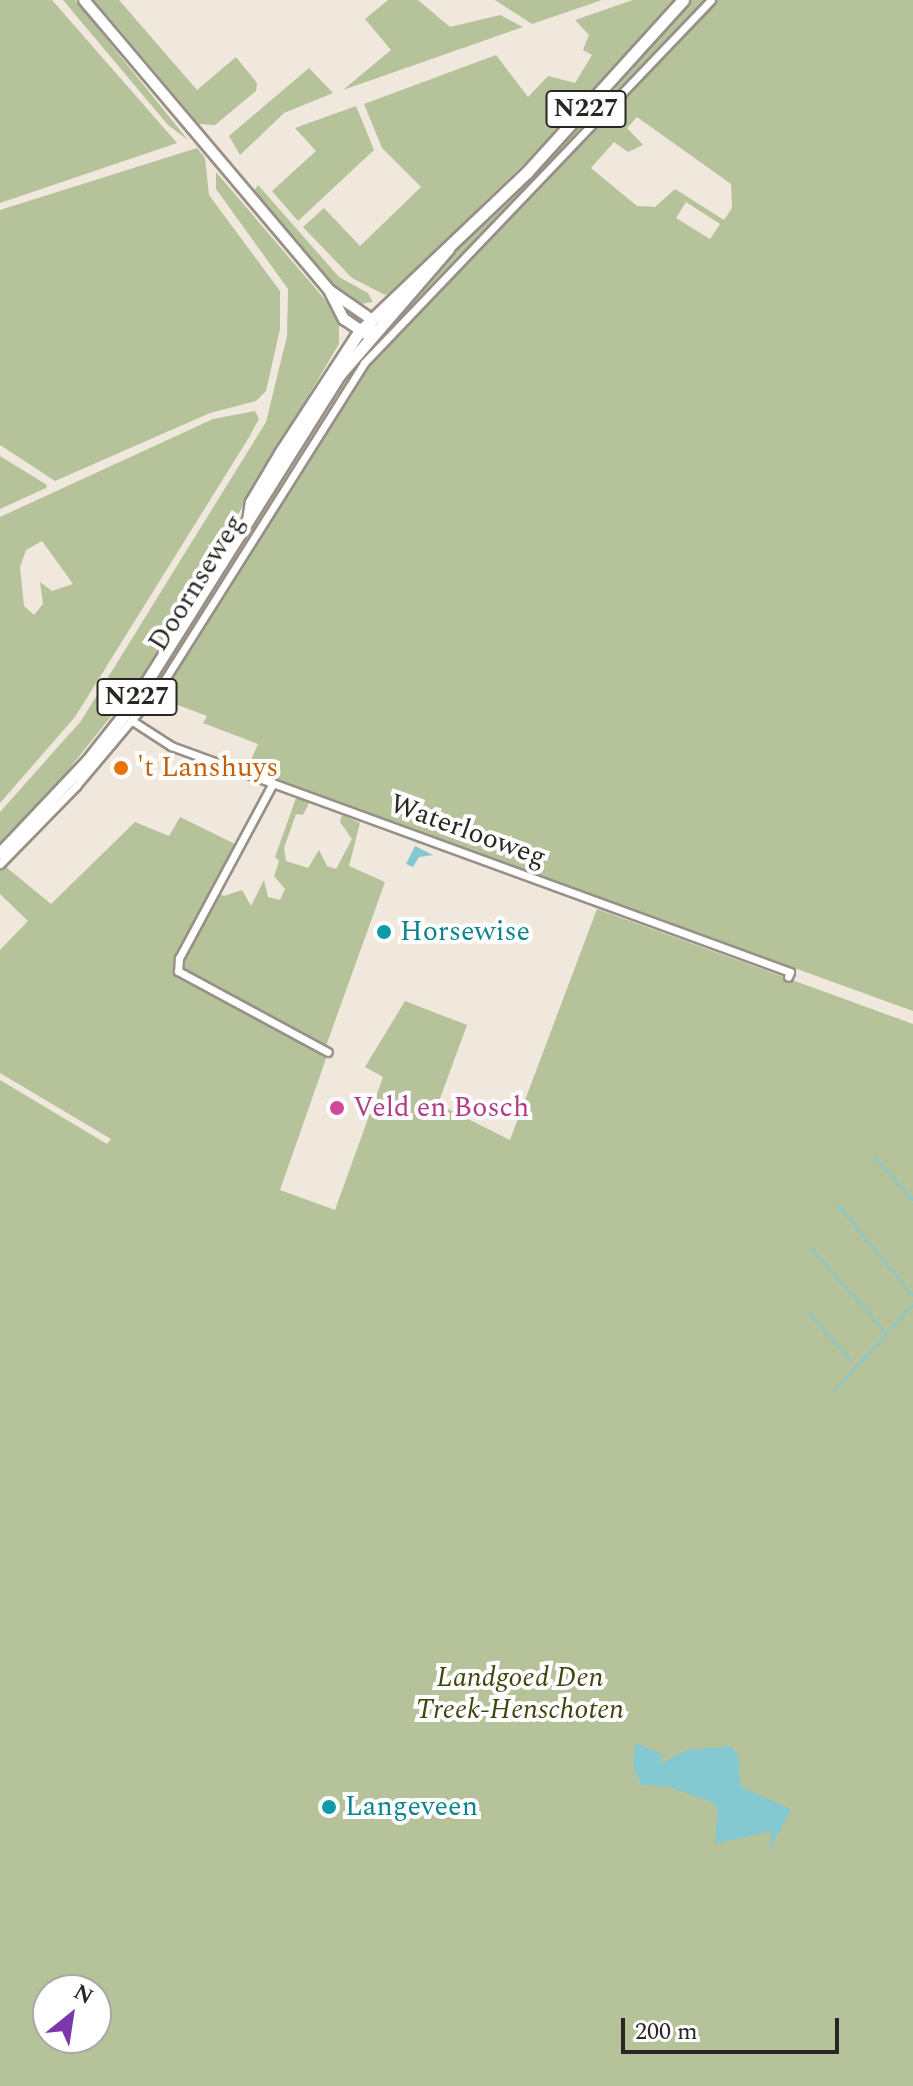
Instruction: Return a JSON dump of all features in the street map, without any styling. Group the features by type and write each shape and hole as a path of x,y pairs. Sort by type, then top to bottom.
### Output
{"main road":[{"name":"Doornseweg","path":"0,853 88,760 134,702 371,319 527,172 683,0"},
{"name":"Doornseweg","path":"364,334 435,269 448,249"}],"street":[{"path":"84,0 329,290 344,319 379,346"},
{"name":"Doornseweg","path":"0,864 131,720 175,665 349,385 379,346 711,0"},
{"path":"329,290 371,319"},
{"name":"Waterlooweg","path":"131,720 171,746 790,972 788,977"},
{"path":"273,783 179,958 178,971 328,1052"}],"green space":[{"path":"0,0 52,0 177,143 0,203"},
{"path":"63,0 75,0 188,140 168,125"},
{"path":"94,0 119,0 197,90 236,57 257,83 256,91 215,125 199,124"},
{"path":"388,0 418,0 450,27 500,15 523,27 343,90 391,50 365,19"},
{"path":"495,0 602,0 532,24"},
{"path":"633,0 674,0 530,158 395,289 385,295 352,278 303,227 324,208 360,246 421,187 382,148 364,104 496,55 528,97 548,76 575,83 592,55 583,50 589,35 575,20"},
{"path":"686,0 706,0 400,317 397,313"},
{"path":"716,0 913,0 913,1011 247,769 258,744 203,723 207,716 159,698 362,371 675,36","holes":["637,117 731,184 732,208 724,220 675,189 655,207 637,206 591,168 614,142 628,152 643,145 627,128","686,202 720,224 710,239 676,218"]},
{"path":"309,68 333,93 284,113 240,155 229,136"},
{"path":"356,106 374,150 298,221 272,191 316,151 295,128"},
{"path":"197,148 205,158 209,195 280,291 280,329 266,391 256,401 210,413 55,481 0,445 0,210"},
{"path":"216,172 327,302 339,325 339,344 140,680 65,774 0,844 0,812 81,721 266,422 287,336 288,289 216,189"},
{"path":"258,185 339,277 368,293 373,302 360,304 340,291 253,193"},
{"path":"255,411 259,419 75,717 0,803 0,517 213,419","holes":["42,541 73,584 52,591 40,582 43,604 34,615 24,606 20,567 26,550"]},
{"path":"0,456 47,485 46,488 0,509"},
{"path":"296,798 309,803 303,815 296,814 284,848 286,861 308,868 319,850 327,866 336,869 352,839 340,822 342,815 360,823 349,866 385,882 326,1046 179,966 216,892 224,896 242,890 251,906 264,880 268,897 280,900 285,889 274,876 279,861 275,857"},
{"name":"Landgoed Den Treek-Henschoten","path":"180,817 235,844 174,961 176,972 328,1053 280,1190 335,1210 383,1077 365,1067 405,1001 467,1025 438,1104 510,1140 597,909 913,1024 913,2086 0,2086 0,1080 107,1144 111,1139 0,1073 0,950 28,921 0,894 0,862 51,904 135,822 169,836"}],"water":[{"path":"415,846 433,855 419,857 413,867 406,864"},
{"path":"636,1743 664,1755 658,1761 662,1763 686,1750 731,1746 738,1756 741,1787 791,1809 769,1851 772,1831 715,1844 718,1808 711,1802 669,1787 641,1785 633,1764"}],"waterway":[{"path":"874,1157 913,1200"},
{"path":"837,1204 913,1296"},
{"path":"810,1247 887,1334 835,1390"},
{"path":"892,1328 913,1305"},
{"path":"809,1313 851,1361"}],"place":[{"name":"'t Lanshuys","path":"121,768"},
{"name":"Horsewise","path":"384,932"},
{"name":"Veld en Bosch","path":"337,1108"},
{"name":"Langeveen","path":"329,1807"}]}
